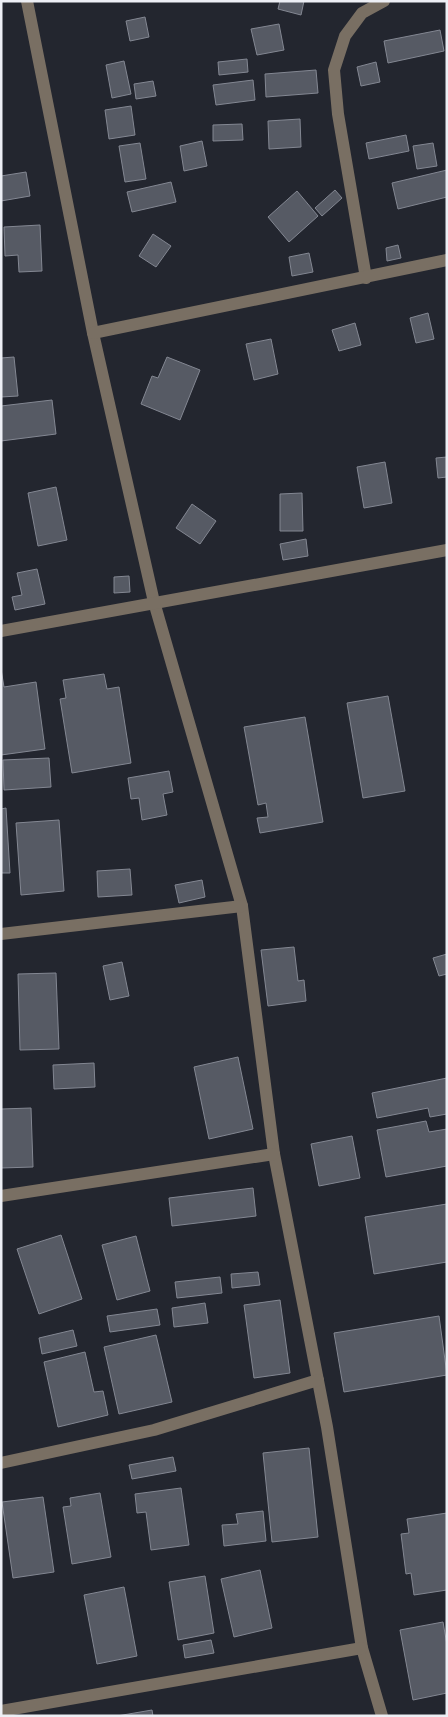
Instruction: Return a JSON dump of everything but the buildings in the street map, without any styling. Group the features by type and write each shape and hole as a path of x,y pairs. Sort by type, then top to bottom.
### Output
{"street":[{"path":"26,1 93,333 154,602 242,906 274,1154 318,1380 362,1648 382,1716"},
{"path":"366,278 338,114 334,70 345,36 362,13 384,1"},
{"path":"93,333 447,260"},
{"path":"1,631 447,550"},
{"path":"1,934 242,906"},
{"path":"1,1196 274,1154"},
{"path":"1,1463 154,1430 318,1380"},
{"path":"1,1711 362,1648"}]}
